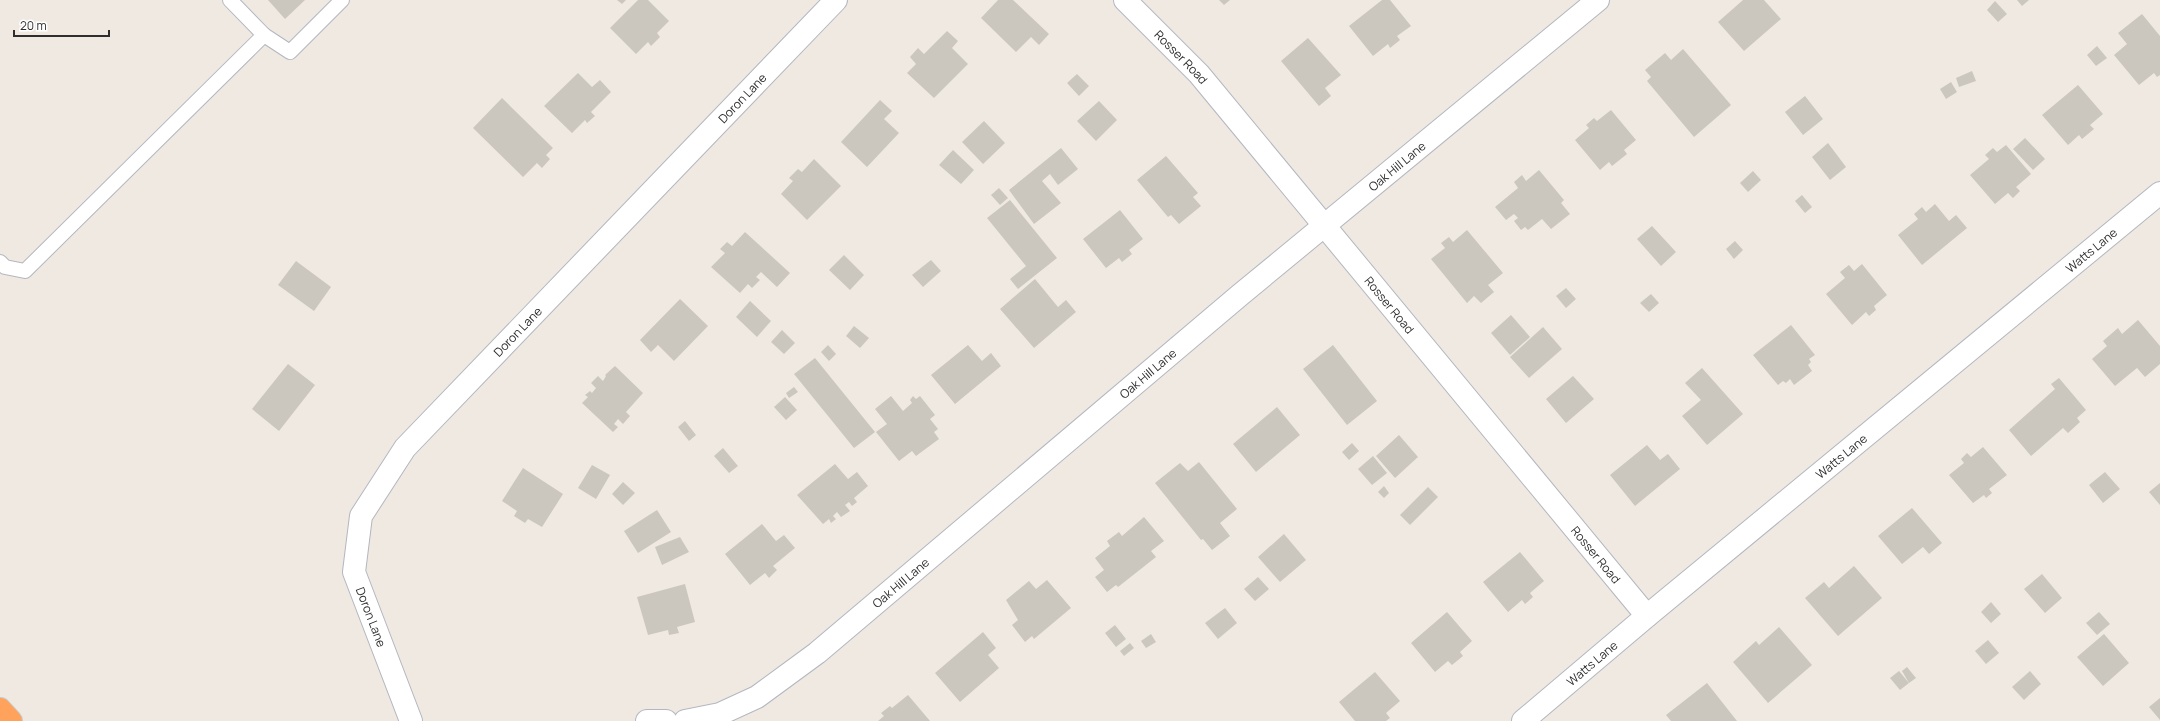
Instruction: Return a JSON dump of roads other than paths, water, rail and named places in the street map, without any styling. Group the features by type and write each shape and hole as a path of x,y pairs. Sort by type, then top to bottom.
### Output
{"highway":[{"path":"0,709 11,721"}],"street":[{"name":"Doron Lane","path":"411,721 354,572 361,516 405,448 836,0"},
{"name":"Rosser Road","path":"1124,0 1199,74 1647,616"},
{"name":"Oak Hill Lane","path":"685,721 720,714 757,697 817,653 1324,226 1598,0"},
{"name":"Watts Lane","path":"1523,721 1647,616 2160,193"},
{"path":"647,721 666,721"}],"lane":[{"path":"230,0 264,35 290,52 342,0"},
{"path":"2,267 25,271 264,35"}]}
